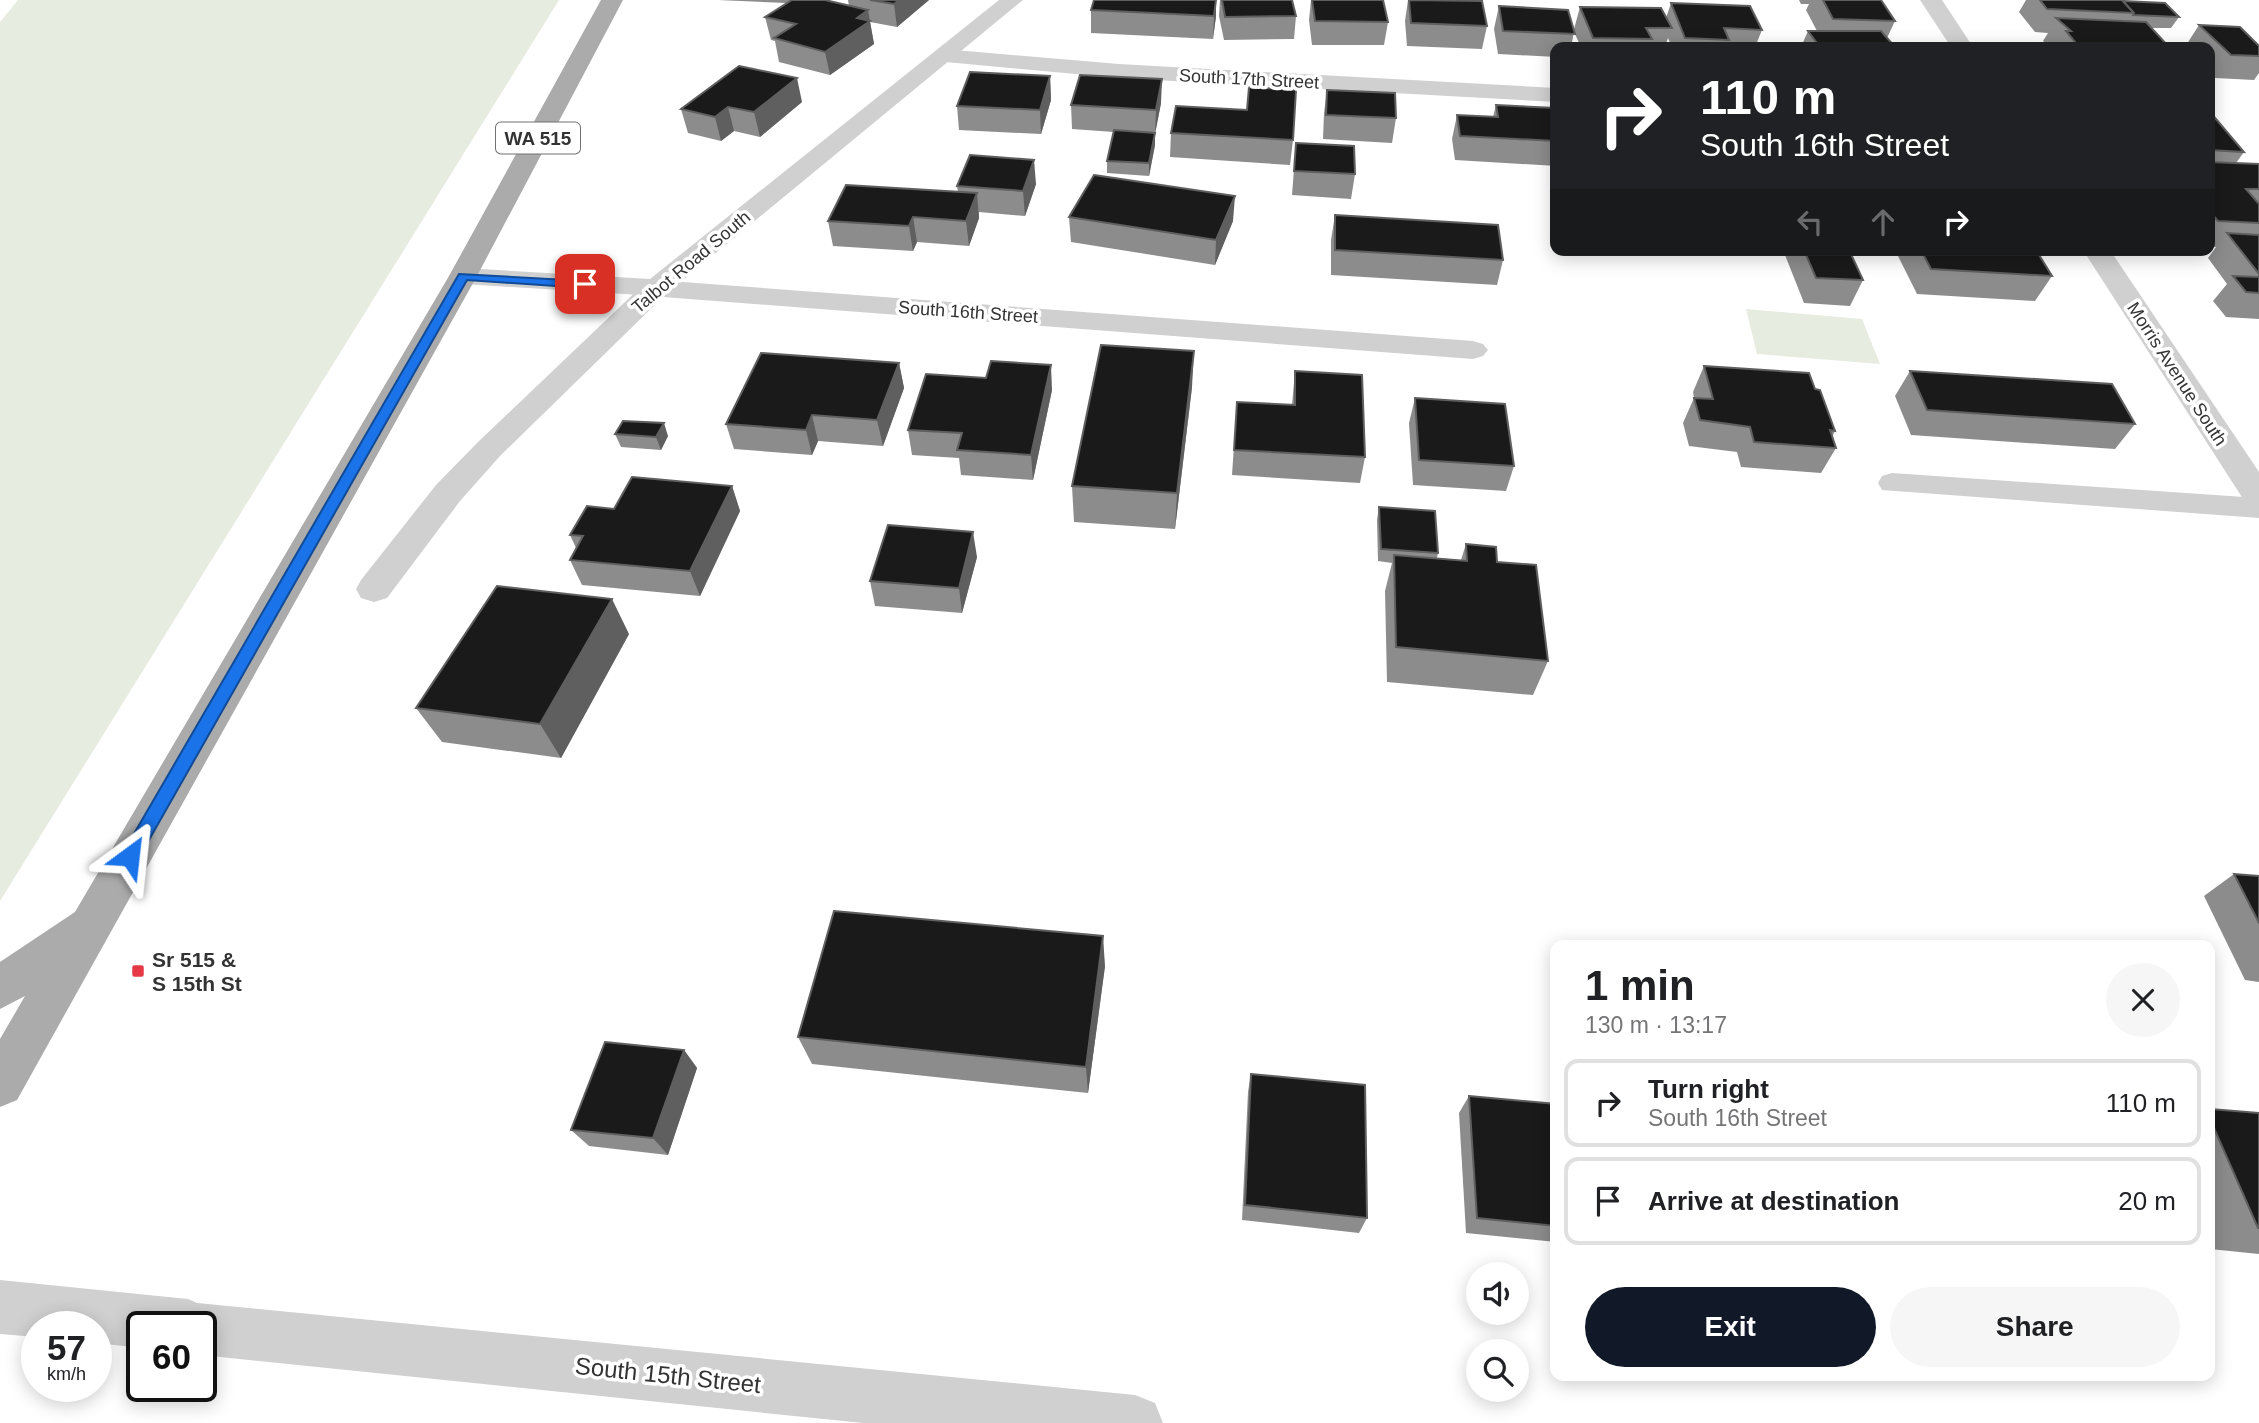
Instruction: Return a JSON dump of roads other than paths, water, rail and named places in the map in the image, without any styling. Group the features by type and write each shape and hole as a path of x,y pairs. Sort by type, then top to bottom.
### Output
{"main road":[{"name":"WA 515","path":"0,1084 463,276 612,0"},
{"path":"0,988 93,922"}],"street":[{"name":"Talbot Road South","path":"374,589 448,493 489,449 656,288 1012,0"},
{"path":"1931,0 1959,42"},
{"name":"South 17th Street","path":"943,56 1119,71 1550,95"},
{"name":"Morris Avenue South","path":"2100,256 2259,497"},
{"name":"South 16th Street","path":"463,276 656,288 1473,350"},
{"path":"0,1307 126,1320"},
{"name":"South 15th Street","path":"217,1330 1135,1423"}],"lane":[{"path":"1892,483 2259,508"}],"place":[{"name":"Sr 515 & S 15th St","path":"138,971"}]}
